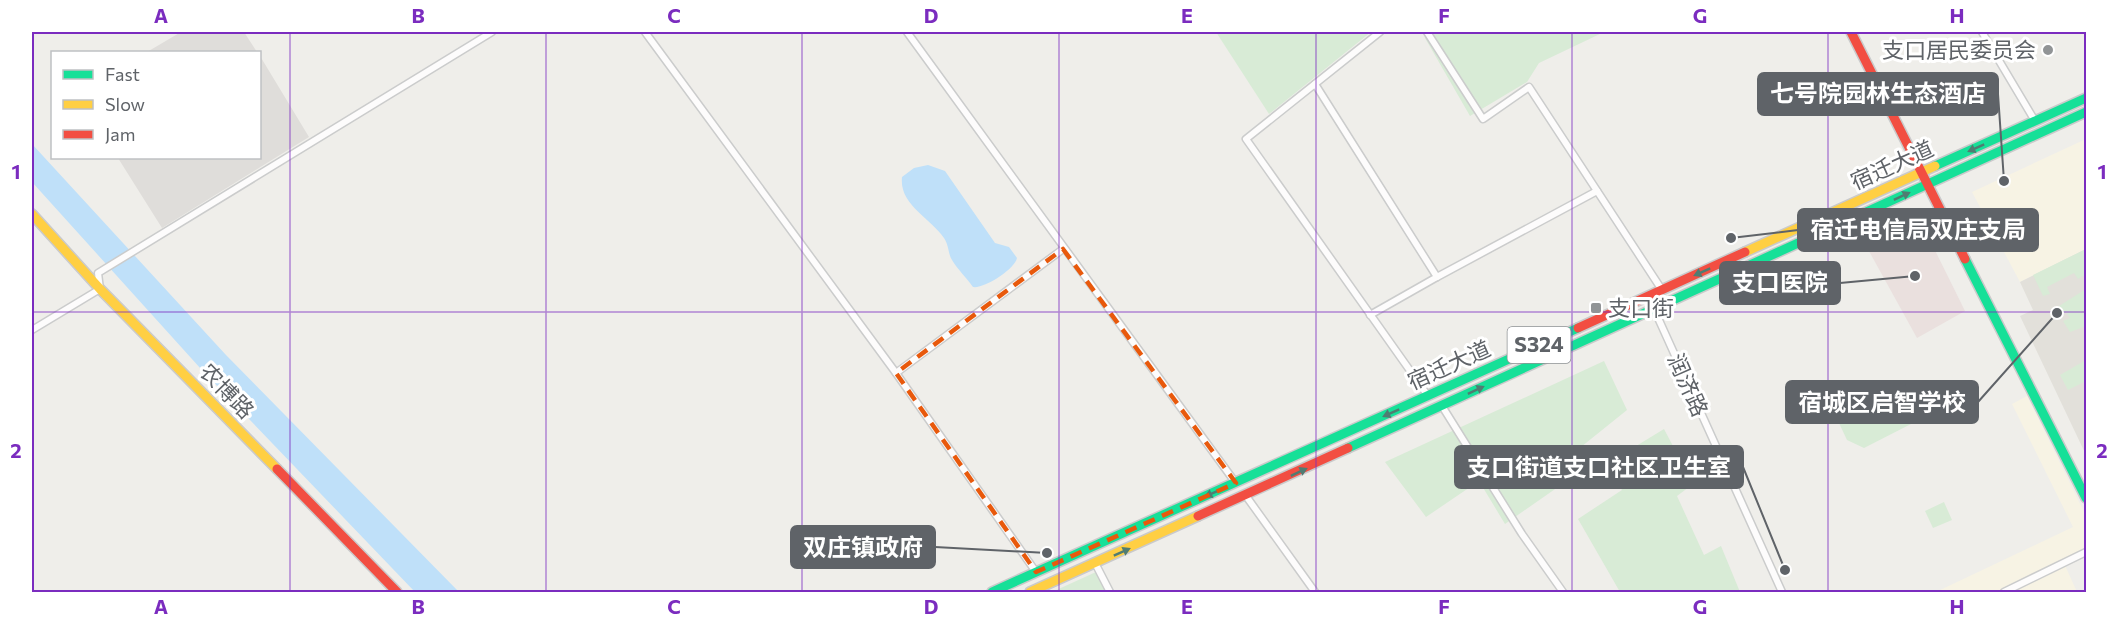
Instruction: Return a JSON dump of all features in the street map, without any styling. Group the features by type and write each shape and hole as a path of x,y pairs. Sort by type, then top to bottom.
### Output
{"main road":[{"path":"1851,32 2086,498"},
{"name":"宿迁大道","path":"992,592 2086,98"},
{"name":"宿迁大道","path":"1030,592 1246,496 2086,112"},
{"name":"农博路","path":"32,213 100,289 397,592"}],"street":[{"path":"32,330 100,289 98,273 492,32"},
{"path":"645,32 896,373 1036,572"},
{"path":"908,32 1063,249 1236,483"},
{"path":"1380,32 1246,139 1428,396"},
{"path":"1427,32 1483,119 1529,87 1662,290"},
{"path":"1982,32 2035,122"},
{"path":"1315,84 1437,278"},
{"path":"1370,315 1597,191"},
{"path":"896,373 1063,249"},
{"name":"润济路","path":"1654,309 1782,592"},
{"path":"1442,406 1521,534 1563,592"},
{"path":"1246,496 1315,592"},
{"path":"2004,592 2086,552"},
{"path":"1095,563 1110,592"}],"highlighted area":[{"path":"1063,249 1236,483 1036,572 896,373"}],"shaded area":[{"path":"181,32 244,32 256,51 149,51"},
{"path":"261,58 309,137 162,228 119,159 261,159"},
{"path":"2086,139 2086,249 2020,282 1972,192"},
{"path":"1918,216 1965,311 1917,338 1864,242"},
{"path":"2086,249 2086,455 2020,316 2033,310 2020,282"},
{"path":"2027,396 2086,516 2086,549 2063,561 2077,592 1936,592 2073,527 2012,404"}],"green space":[{"path":"1216,32 1371,32 1269,114"},
{"path":"1435,32 1602,33 1539,63 1527,82 1470,116 1425,38"},
{"path":"2086,249 2086,274 2078,279 2074,273 2047,287 2050,294 2043,296 2033,275"},
{"path":"2086,289 2086,326 2070,332 2063,321 2070,318 2066,312 2061,315 2059,306"},
{"path":"2086,360 2086,381 2068,390 2060,375"},
{"path":"1604,361 1627,410 1581,447 1591,464 1505,524 1479,481 1426,517 1385,462"},
{"path":"1897,396 1911,424 1864,448 1847,440 1839,423"},
{"path":"1664,429 1693,484 1677,496 1704,555 1721,546 1740,592 1620,592 1578,519 1622,490 1605,465"},
{"path":"1944,502 1952,520 1933,528 1925,511"},
{"path":"1096,572 1106,592 1052,592"}],"water":[{"path":"32,144 226,355 459,592 415,592 201,369 32,182"},
{"path":"928,165 945,171 995,243 1009,247 1017,258 1005,273 991,282 973,287 952,260 944,238 905,196 902,177 914,168"}],"traffic: fast":[{"path":"1935,166 2086,98"},
{"path":"1348,448 2086,112"},
{"path":"1965,259 2086,498"},
{"path":"992,592 1578,328"}],"traffic: slow":[{"path":"1745,252 1935,166"},
{"path":"32,214 100,289 277,469"},
{"path":"1030,592 1198,516"}],"traffic: jam":[{"path":"1851,32 1965,259"},
{"path":"1578,328 1745,252"},
{"path":"1198,516 1348,448"},
{"path":"277,469 397,592"}],"place":[{"name":"支口居民委员会","path":"2048,50"},
{"name":"七号院园林生态酒店","path":"2004,181"},
{"name":"宿迁电信局双庄支局","path":"1731,238"},
{"name":"支口医院","path":"1915,276"},
{"name":"支口街","path":"1596,308"},
{"name":"宿城区启智学校","path":"2057,313"},
{"name":"双庄镇政府","path":"1047,553"},
{"name":"支口街道支口社区卫生室","path":"1785,570"}]}
